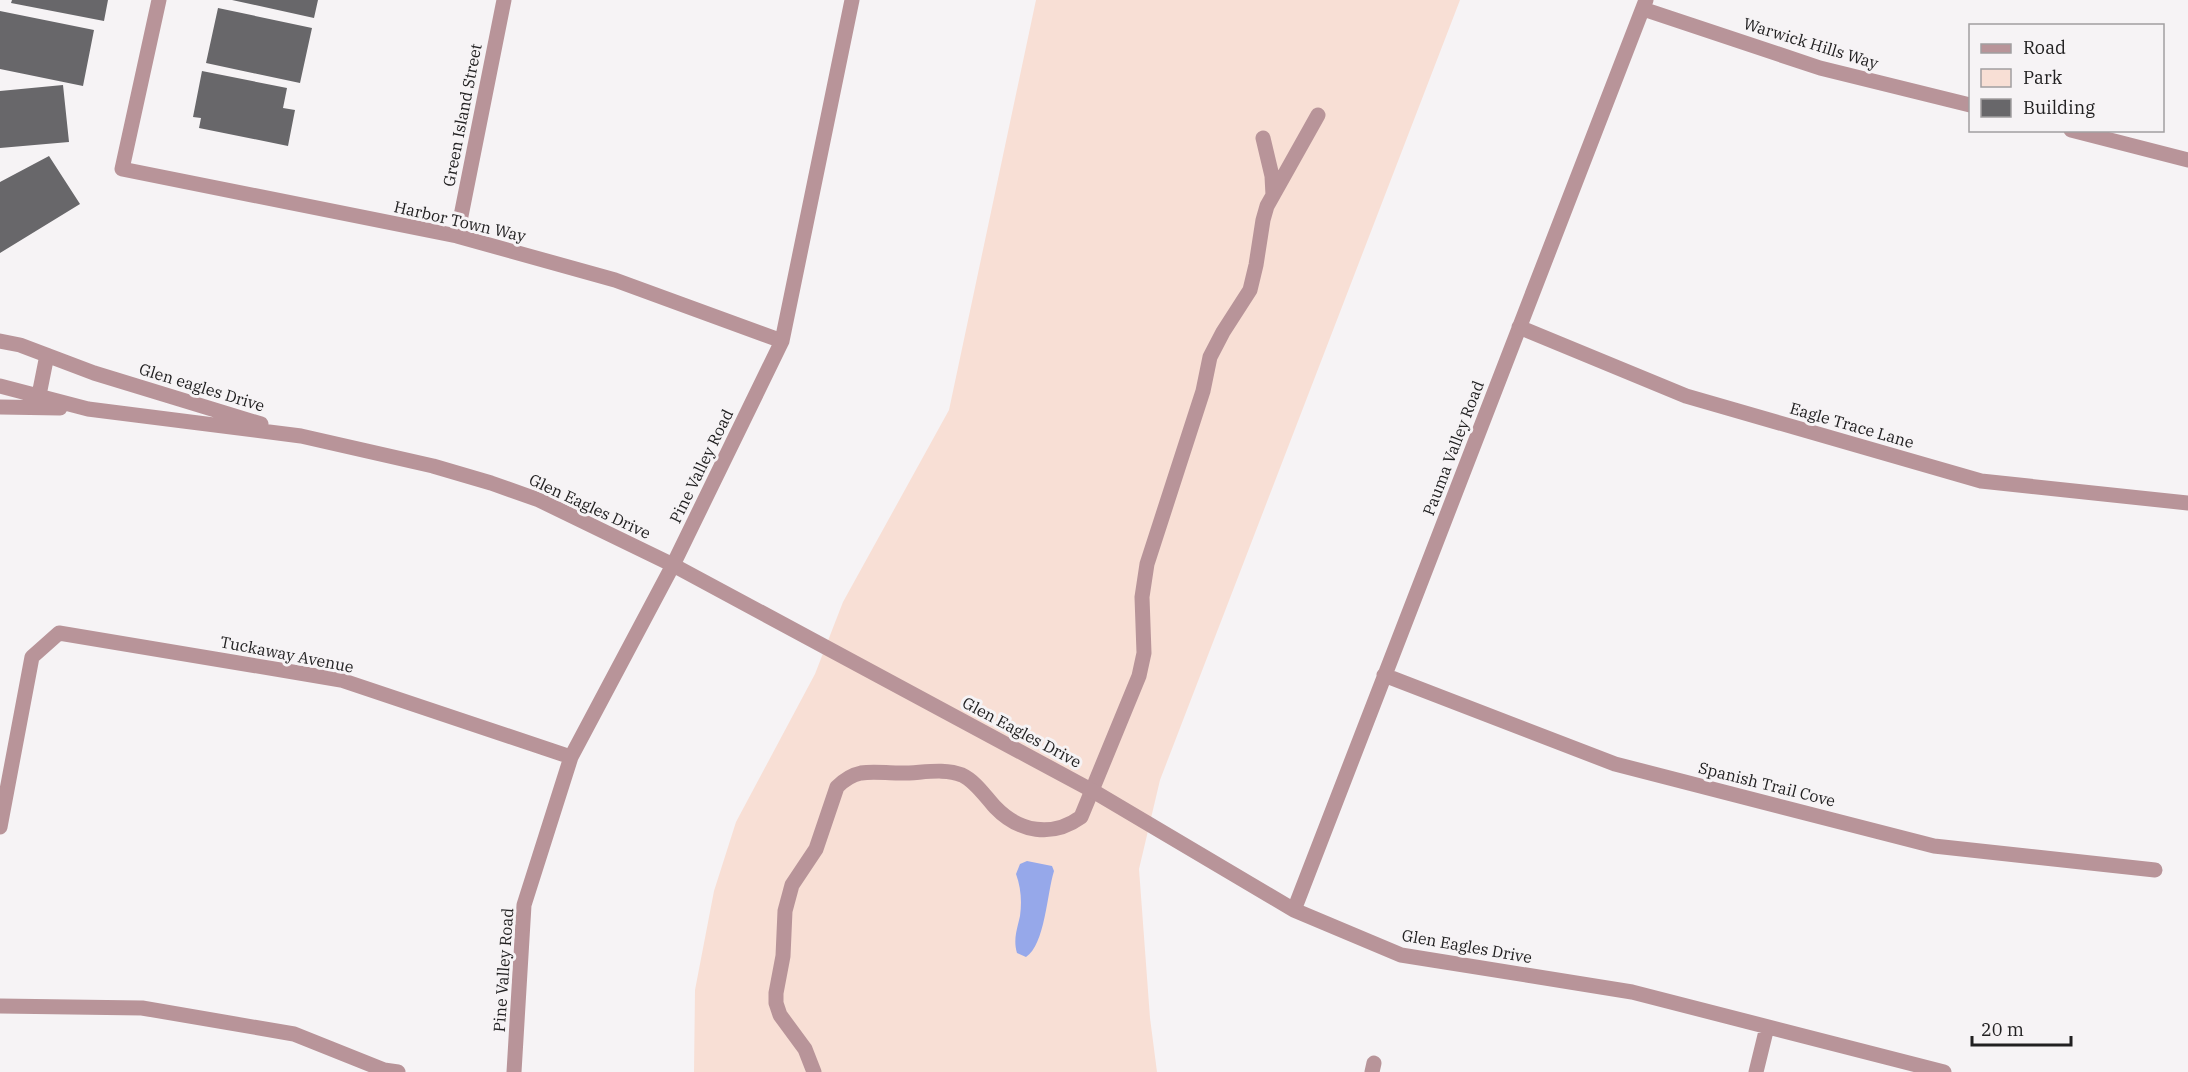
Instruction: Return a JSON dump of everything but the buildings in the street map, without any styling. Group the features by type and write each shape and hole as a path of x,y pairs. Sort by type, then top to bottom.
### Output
{"street":[{"name":"Harbor Town Way","path":"159,0 122,169 456,236 615,280 782,341"},
{"name":"Green Island Street","path":"456,236 504,0"},
{"name":"Pine Valley Road","path":"514,1072 524,905 571,757 673,565 782,341 852,0"},
{"name":"Warwick Hills Way","path":"1644,5 1820,68 1969,105"},
{"name":"Pauma Valley Road","path":"1294,910 1644,5"},
{"path":"814,1072 805,1049 780,1015 776,1004 776,993 783,956 785,911 792,885 816,849 837,787 844,780 860,773 953,773 970,781 1006,818 1018,825 1040,831 1062,828 1081,817 1094,791 1142,666 1145,634 1143,579 1156,532 1203,391 1210,357 1250,290 1263,220 1273,195 1318,116"},
{"path":"2079,132 2188,160"},
{"path":"1263,138 1272,176 1273,195"},
{"name":"Eagle Trace Lane","path":"1519,327 1686,396 1981,481 2188,503"},
{"name":"Glen eagles Drive","path":"0,341 20,345 94,373 301,436"},
{"path":"38,402 47,355"},
{"path":"0,386 38,402"},
{"path":"0,407 38,402"},
{"name":"Glen Eagles Drive","path":"38,402 301,436 433,466 491,483 539,501 673,565 1094,791 1294,910 1401,955 1632,992 1944,1072"},
{"name":"Tuckaway Avenue","path":"0,827 32,657 59,633 341,680 571,757"},
{"name":"Spanish Trail Cove","path":"1384,675 1615,764 1934,846 2155,870"},
{"path":"0,1006 142,1008 294,1034 384,1070 398,1072"},
{"path":"1756,1072 1767,1027"}],"green space":[{"path":"1036,0 1460,0 1160,780 1139,869 1150,1018 1157,1072 694,1072 695,990 714,891 736,822 815,674 843,602 949,410"}],"water":[{"path":"1027,861 1052,866 1054,871 1041,930 1032,951 1026,957 1017,953 1015,943 1021,905 1016,874 1020,864"}]}
